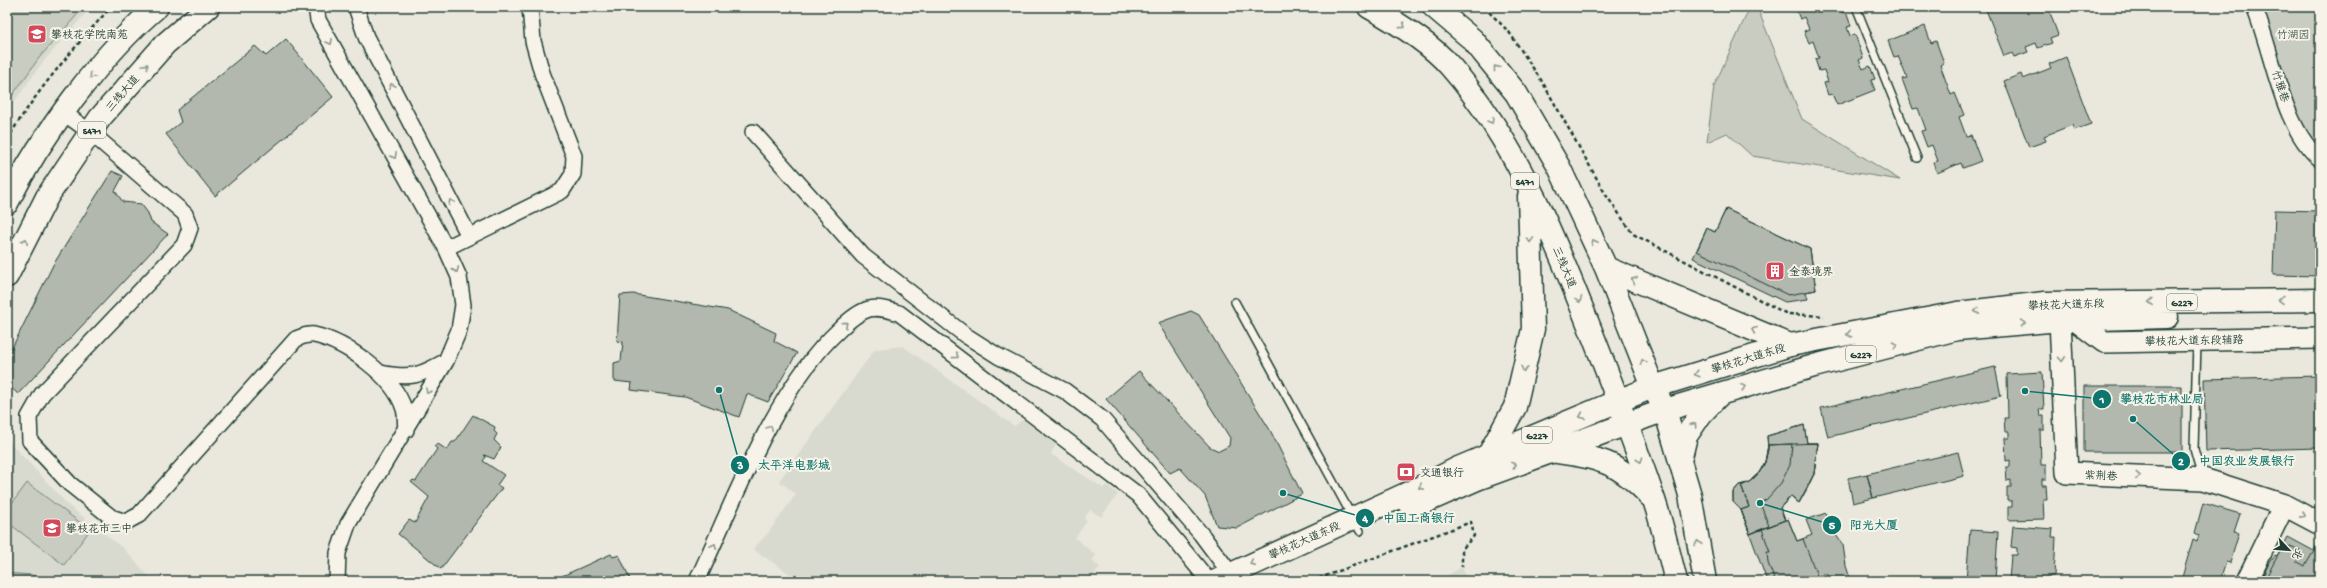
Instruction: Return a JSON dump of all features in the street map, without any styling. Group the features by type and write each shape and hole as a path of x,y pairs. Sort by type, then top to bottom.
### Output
{"main road":[{"path":"7,203 19,179 75,97 137,23 157,7"},
{"name":"三线大道","path":"7,276 48,197 100,118 165,44 208,7"},
{"name":"三线大道","path":"1369,7 1400,24 1449,65 1488,115 1528,187 1566,269 1627,423 1655,502 1676,581"},
{"path":"1434,7 1473,40 1516,93 1558,168 1606,268 1653,388 1665,410 1690,495 1705,581"},
{"path":"1489,454 1515,407 1533,329 1528,187"},
{"path":"1606,268 1790,345"},
{"name":"攀枝花大道东段","path":"1357,524 1489,454 1653,388 1790,345 1958,313 2044,303 2320,300"},
{"name":"攀枝花大道东段","path":"1233,579 1357,524 1627,423 1665,410 1814,366 1957,329 2067,320 2320,314"},
{"path":"1680,461 1686,436 1701,414 1720,394"},
{"path":"1551,452 1584,456 1615,465 1633,478 1655,502"}],"street":[{"path":"316,7 318,20 446,248 459,277 463,306 459,330 446,361 406,430 348,524 338,553 337,581"},
{"path":"356,7 366,37 469,236"},
{"path":"446,248 562,191 572,174 574,156 542,73 533,41 530,7"},
{"name":"竹雅巷","path":"2254,7 2294,126 2308,149 2320,159"},
{"path":"64,113 90,132 184,214 190,228 184,245 42,394 29,417 30,441 70,484 111,517 126,522 139,515 296,339 312,335 344,347 381,373 393,389 404,408 406,430"},
{"path":"753,132 863,256 965,335 998,356 1065,392 1102,419 1201,534 1233,579"},
{"path":"697,581 758,450 792,387 821,346 850,320 868,310 884,308 899,313 1138,495 1209,581"},
{"name":"攀枝花大道东段辅路","path":"2067,320 2104,342 2320,338"},
{"name":"紫荆巷","path":"2067,320 2067,473 2203,479 2284,505 2320,524"},
{"path":"381,373 403,377 424,373 446,361"},
{"path":"2247,581 2284,505"}],"lane":[{"path":"1856,7 1918,158"},
{"path":"1235,302 1357,524"},
{"path":"2197,340 2194,449 2203,479"}],"path":[{"path":"7,140 19,120 62,61 111,7"},
{"path":"1484,7 1509,32 1543,83 1606,195 1633,234 1787,314 1830,316"},
{"path":"1312,581 1471,522 1474,536 1462,549 1462,567"}],"shaded area":[{"name":"攀枝花学院南苑","path":"7,7 91,7 43,62 7,112"},
{"path":"903,346 1014,426 1024,419 1058,441 1051,454 1103,488 1107,485 1118,494 1101,517 1090,510 1084,519 1087,521 1075,538 1096,555 1092,561 1100,567 1090,581 800,581 753,549 768,533 796,494 779,481 875,349"},
{"name":"攀枝花市三中","path":"7,439 69,506 124,549 153,581 7,581"},
{"path":"1462,567 1468,581 1438,581"}],"green space":[{"name":"攀枝花学院南苑","path":"7,7 84,7 39,58 7,103"},
{"path":"1750,7 1757,7 1802,119 1900,180 1752,156 1727,133 1707,142 1714,86"},
{"name":"竹湖园","path":"2254,7 2320,7 2320,159 2308,149"},
{"path":"27,483 90,530 64,565 7,522 7,510"},
{"path":"7,573 32,575 50,581 7,581"}],"building":[{"path":"1795,7 1841,7 1842,13 1846,12 1851,26 1847,27 1850,36 1855,34 1863,58 1859,60 1863,69 1870,66 1875,79 1871,80 1875,90 1837,105 1832,94 1828,95 1824,83 1828,82 1824,70 1819,71 1815,59 1819,58 1813,41 1809,43 1804,31 1809,29 1804,17 1800,19"},
{"path":"1908,7 1927,7 1910,13"},
{"path":"1985,7 2048,7 2058,35 2050,38 2052,43 2038,48 2036,43 2026,47 2028,52 2014,57 2012,53 2004,56"},
{"path":"1925,26 1931,43 1936,41 1944,63 1940,65 1951,95 1955,93 1964,115 1959,117 1966,136 1971,135 1981,161 1963,168 1961,163 1937,173 1933,162 1938,161 1932,145 1927,147 1921,131 1926,130 1918,108 1913,109 1902,79 1907,78 1898,56 1894,57 1888,41"},
{"path":"286,39 333,97 215,196 166,134 181,122 177,110 255,46 266,56"},
{"path":"2066,57 2091,124 2074,130 2072,125 2044,136 2046,141 2029,147 2004,81 2021,74 2023,79 2051,68 2049,64"},
{"path":"112,171 123,176 115,191 123,202 141,204 148,213 151,222 168,234 18,394 7,384 7,358 53,265"},
{"name":"金泰境界","path":"1726,209 1810,249 1816,290 1788,295 1697,251 1707,228 1715,232"},
{"name":"金泰境界","path":"1726,209 1810,249 1816,290 1806,292 1808,299 1785,302 1693,258 1707,228 1715,232"},
{"path":"2275,210 2320,211 2320,276 2273,275"},
{"path":"633,294 728,310 776,333 774,341 797,353 768,402 747,394 739,417 685,397 631,390 632,383 614,381 614,363 621,361 623,342 617,341 620,295"},
{"path":"1191,311 1199,315 1270,430 1302,494 1237,528 1217,526 1205,496 1180,468 1170,473 1106,399 1139,371 1210,447 1219,451 1229,446 1230,438 1158,323"},
{"path":"1995,367 2001,396 1828,437 1821,408"},
{"path":"2042,372 2044,409 2039,409 2040,416 2044,416 2044,430 2040,430 2041,465 2046,465 2046,479 2042,479 2042,485 2046,485 2047,499 2043,499 2044,519 2008,520 2008,507 2012,507 2012,501 2007,501 2007,487 2011,487 2011,480 2007,481 2006,467 2010,467 2010,460 2006,461 2005,438 2009,438 2009,432 2005,432 2004,418 2008,418 2007,374"},
{"path":"2320,376 2320,448 2206,451 2204,379"},
{"path":"2084,386 2182,386 2182,452 2084,452"},
{"path":"473,415 495,427 494,431 497,434 494,440 501,447 494,459 484,455 486,457 483,461 504,475 497,485 502,488 441,569 398,534 409,520 415,523 429,497 411,482 413,480 416,481 437,449 434,446 438,444 447,450 452,442 455,442"},
{"path":"1804,425 1807,443 1818,443 1814,474 1799,503 1791,496 1780,508 1785,520 1788,519 1797,541 1803,539 1819,581 1767,581 1741,510 1733,502 1733,492 1739,485 1748,483 1759,473 1765,462 1768,449 1767,436"},
{"path":"1804,425 1807,443 1818,443 1814,474 1807,489 1799,503 1791,496 1780,508 1785,520 1750,534 1741,510 1733,502 1733,492 1739,485 1748,483 1759,473 1765,462 1768,449 1767,436"},
{"path":"1818,443 1814,474 1799,503 1791,496 1780,508 1785,520 1750,534 1741,510 1749,507 1741,486 1749,482 1759,473 1765,462 1768,445"},
{"path":"1792,444 1790,465 1781,483 1767,499 1760,503 1769,526 1750,534 1741,510 1749,507 1741,486 1749,482 1759,473 1765,462 1768,445"},
{"path":"1958,452 1964,476 1873,498 1867,474"},
{"path":"1867,474 1873,498 1853,503 1848,478"},
{"path":"2203,503 2240,514 2234,532 2239,533 2230,563 2226,562 2220,581 2181,581 2193,539 2197,541 2199,535 2195,533"},
{"path":"1826,513 1831,528 1843,545 1846,566 1851,581 1829,581 1826,573 1817,577 1819,581 1775,581 1768,563 1767,552 1770,552 1762,529 1788,519 1797,541 1812,535 1806,520"},
{"path":"2013,526 2053,529 2052,537 2056,537 2054,576 2049,576 2049,581 2009,581 2011,555 2017,555 2017,548 2011,547"},
{"path":"1970,530 1998,532 1995,581 1966,581"},
{"path":"2288,537 2314,551 2318,542 2320,543 2320,581 2264,581"},
{"path":"2284,544 2301,552 2296,561 2305,566 2314,551 2320,554 2320,581 2261,581 2268,565 2275,556 2277,557"},
{"path":"611,554 613,557 619,555 631,581 551,581"}],"place":[{"name":"攀枝花学院南苑","path":"37,34"},
{"name":"金泰境界","path":"1775,271"},
{"name":"太平洋电影城","path":"719,390"},
{"name":"攀枝花市林业局","path":"2025,391"},
{"name":"中国农业发展银行","path":"2133,419"},
{"name":"交通银行","path":"1406,472"},
{"name":"中国工商银行","path":"1283,493"},
{"name":"阳光大厦","path":"1760,503"},
{"name":"攀枝花市三中","path":"52,528"}]}
